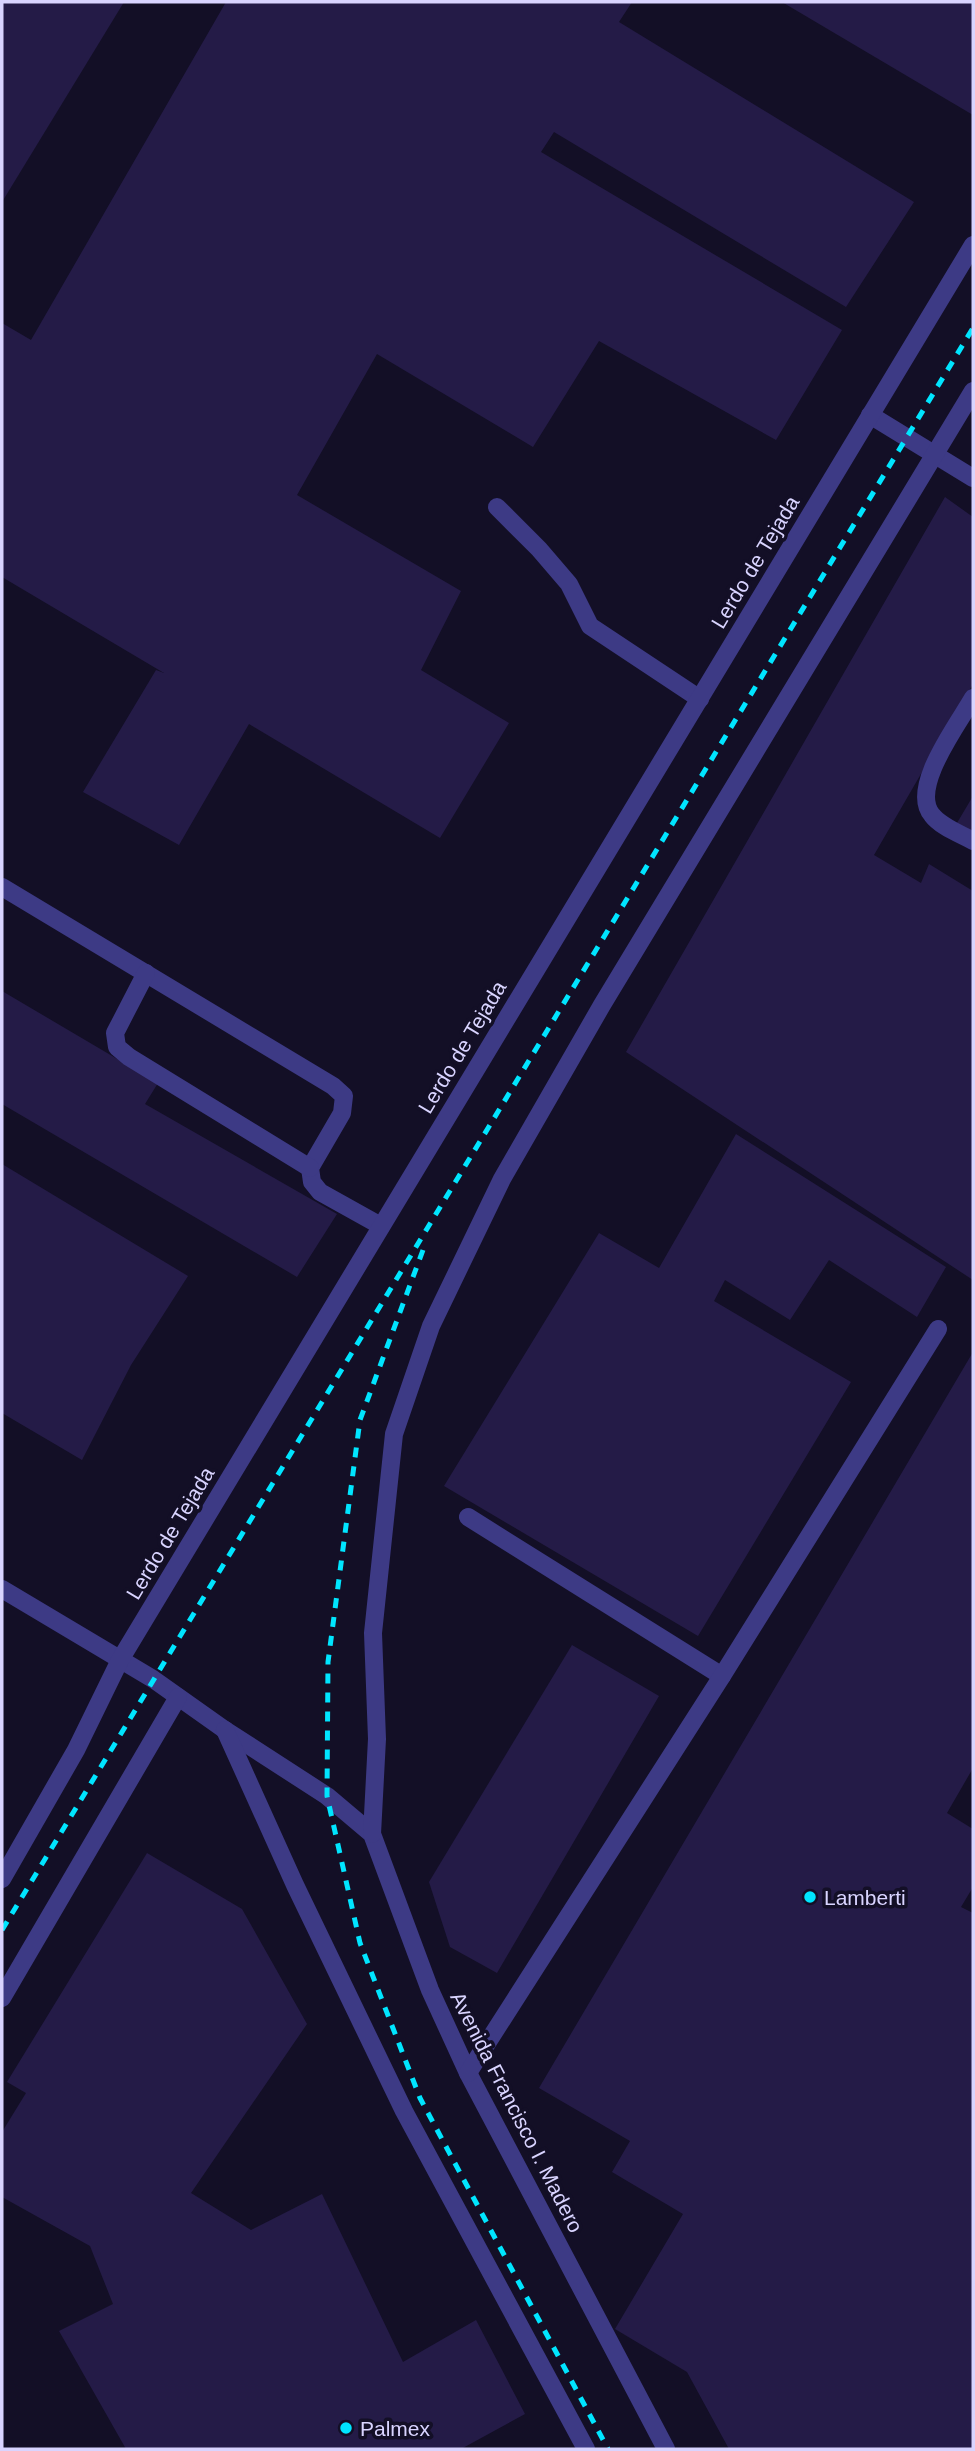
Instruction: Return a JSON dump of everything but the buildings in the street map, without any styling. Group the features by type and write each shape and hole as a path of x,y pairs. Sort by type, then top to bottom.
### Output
{"street":[{"name":"Lerdo de Tejada","path":"2,1879 76,1751 120,1660 973,245"},
{"path":"372,1834 377,1739 373,1633 394,1434 430,1326 502,1179 575,1051 973,391"},
{"path":"870,415 973,478"},
{"path":"497,507 569,584 590,626 699,699"},
{"path":"973,698 936,762 926,785 925,801 932,816 973,842"},
{"path":"2,887 333,1086 344,1096 342,1112 310,1168 312,1182 320,1192 381,1226"},
{"path":"145,973 115,1033 117,1047 310,1168"},
{"path":"468,2073 722,1676 938,1329"},
{"path":"468,1517 722,1676"},
{"name":"Avenida Francisco I. Madero","path":"2,1589 153,1679 225,1730 327,1796 372,1834 430,1990 468,2073 666,2449"},
{"path":"2,1998 178,1697"},
{"path":"225,1730 295,1885 404,2111 586,2449"}],"railway":[{"path":"2,1930 973,328"},
{"path":"423,1250 360,1420 328,1662 327,1796 360,1943 420,2098 608,2449"}],"place":[{"name":"Lamberti","path":"810,1897"},
{"name":"Palmex","path":"346,2428"}]}
